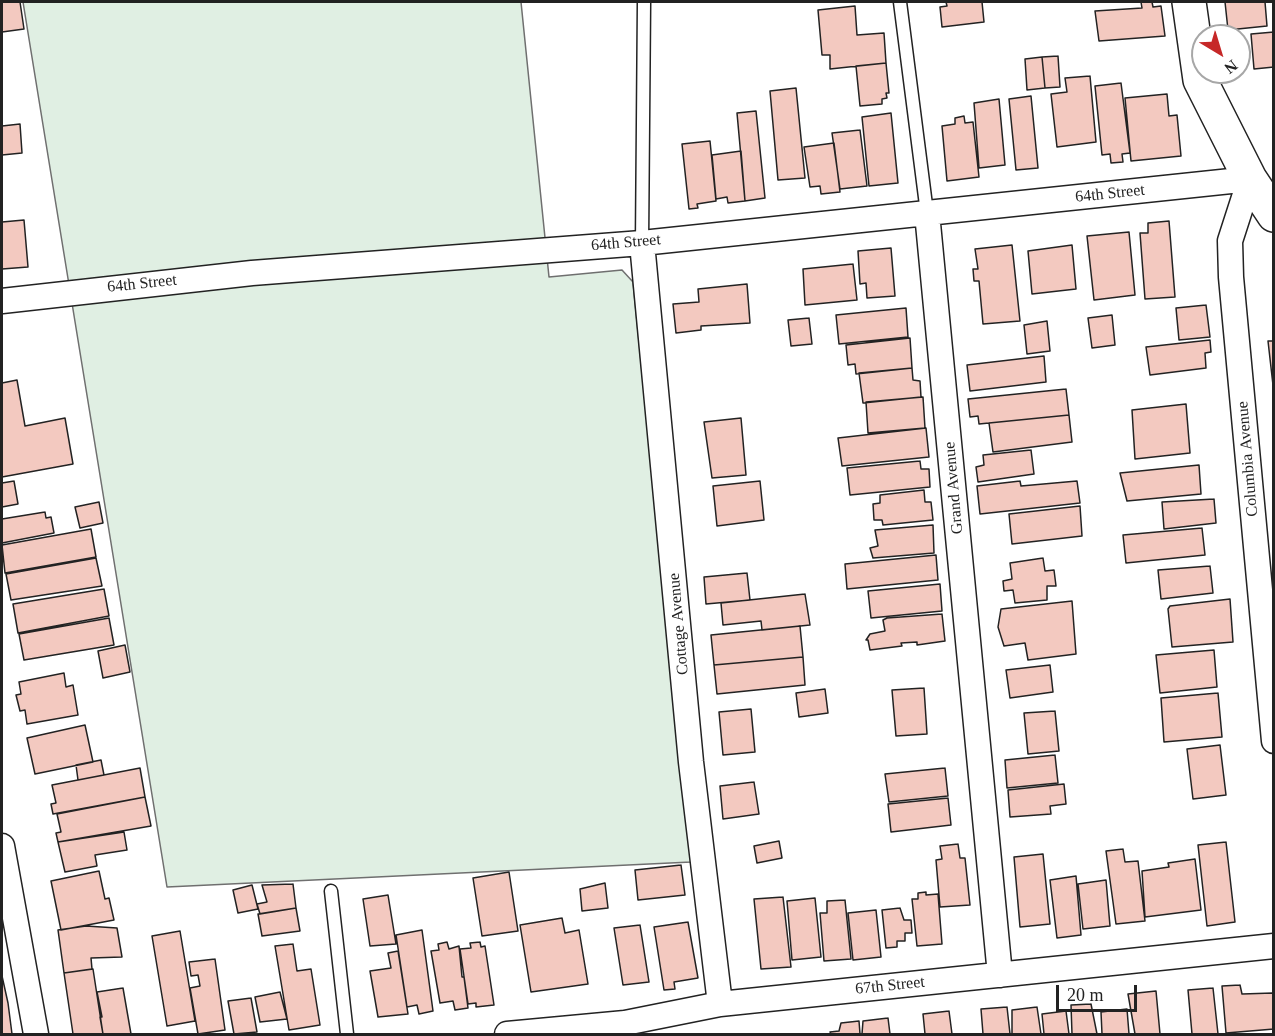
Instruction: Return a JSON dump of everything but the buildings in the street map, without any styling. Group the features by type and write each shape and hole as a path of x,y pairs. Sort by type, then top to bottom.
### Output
{"street":[{"path":"1189,2 1200,80 1250,179 1274,215"},
{"name":"64th Street","path":"2,301 252,273 642,243 1250,179"},
{"name":"Columbia Avenue","path":"1250,179 1230,241 1231,277 1274,741"},
{"name":"Grand Avenue","path":"927,213 1000,975"},
{"name":"Cottage Avenue","path":"642,243 691,762 720,1004"},
{"path":"2,846 36,1035"},
{"name":"67th Street","path":"507,1035 626,1029 720,1004 1274,946"}],"lane":[{"path":"642,243 644,2"},
{"name":"Grand Avenue","path":"900,2 927,213"},
{"path":"331,891 347,1035"}],"green space":[{"path":"23,2 521,2 549,277 622,270 633,282 691,862 167,887"}]}
